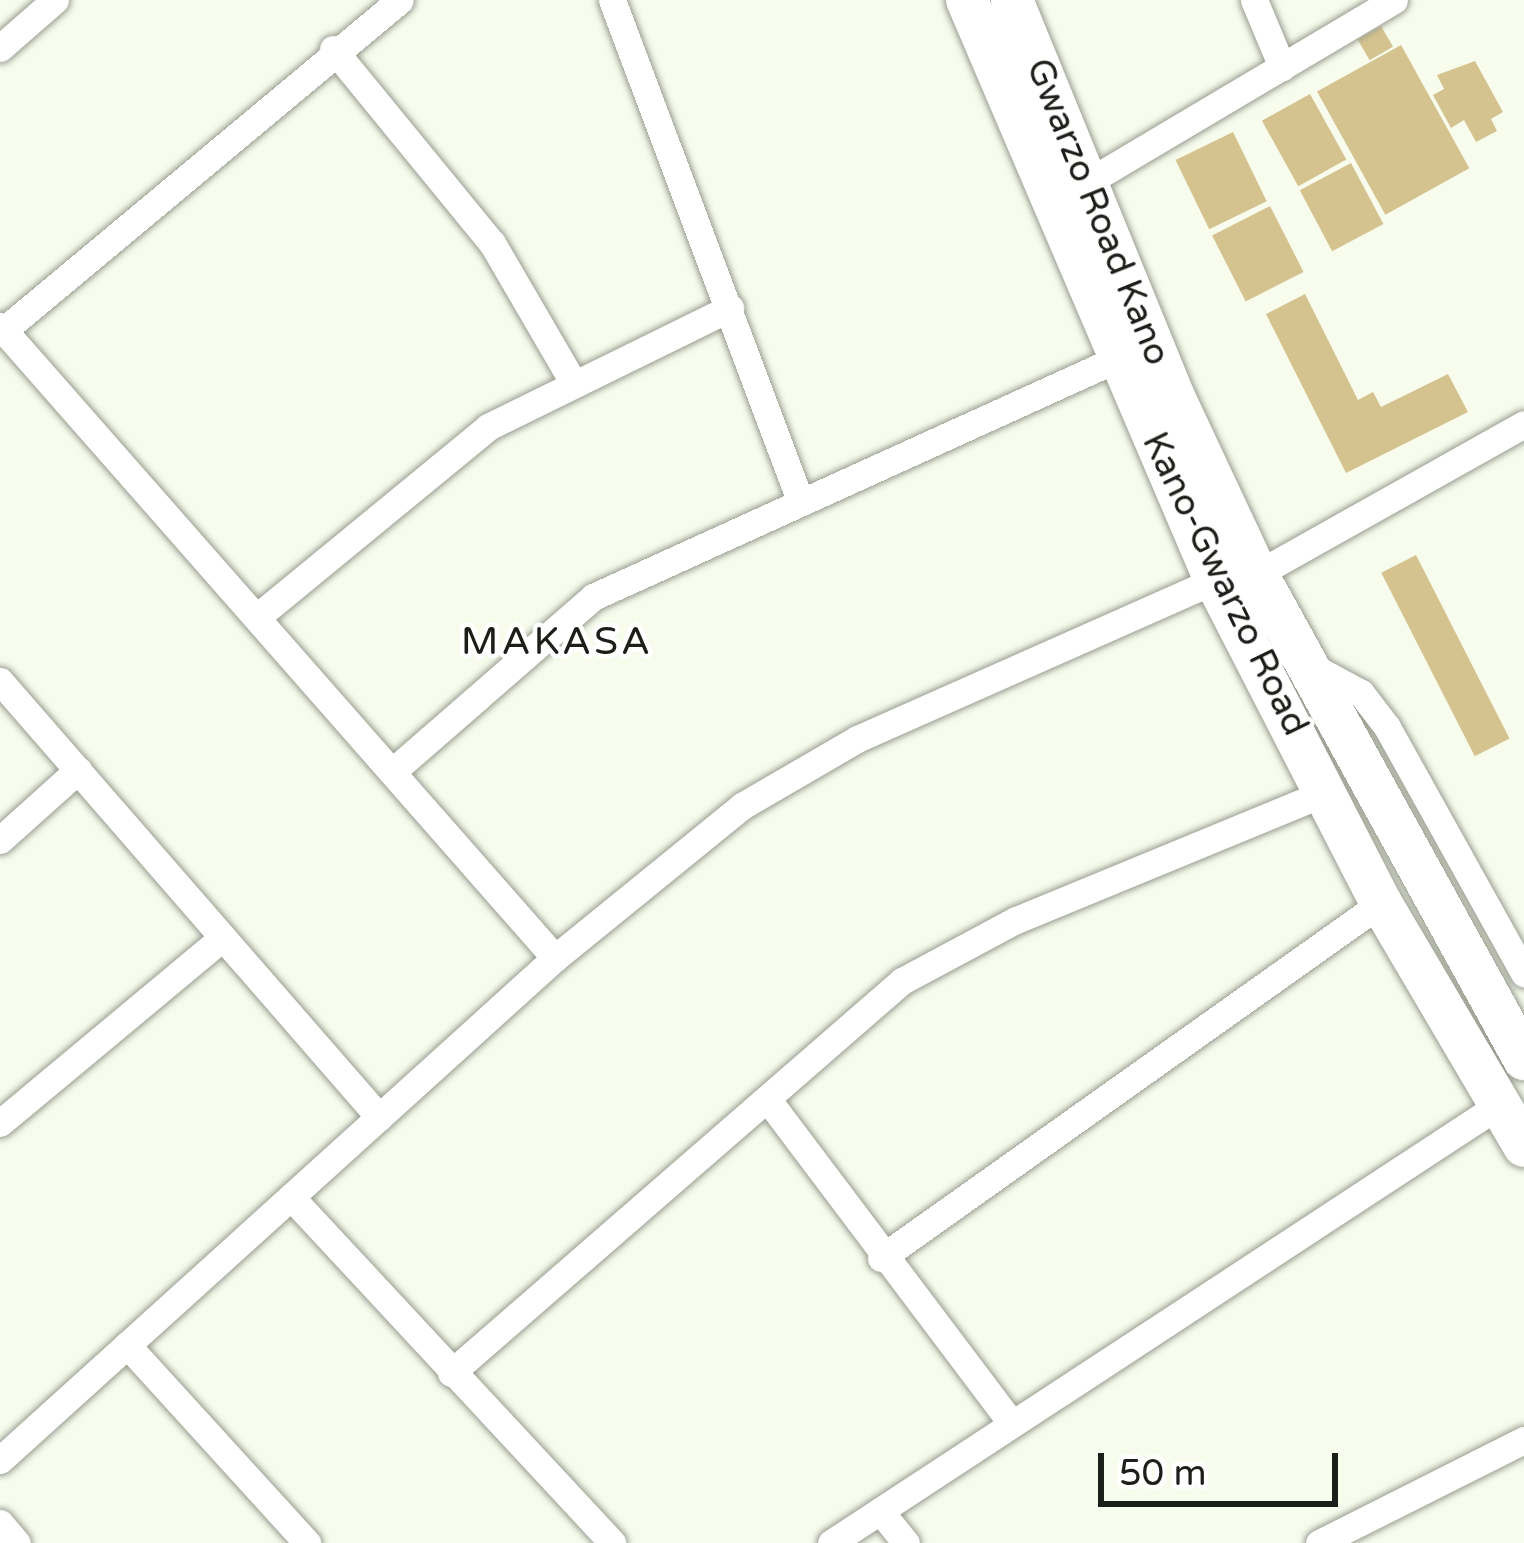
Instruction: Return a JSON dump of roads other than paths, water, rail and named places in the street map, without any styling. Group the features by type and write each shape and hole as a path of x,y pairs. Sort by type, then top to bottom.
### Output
{"main road":[{"name":"Kano-Gwarzo Road","path":"967,0 1215,580 1382,903 1524,1146"},
{"name":"Gwarzo Road Kano","path":"1012,0 1086,183 1257,574 1301,662 1524,1059"}],"street":[{"path":"400,0 333,50 2,328 555,958"},
{"path":"612,0 801,503"},
{"path":"1254,0 1282,67"},
{"path":"1086,183 1394,0"},
{"path":"0,48 36,6"},
{"path":"333,50 492,243 574,384"},
{"path":"257,617 488,427 730,308"},
{"path":"393,771 593,597 1121,357"},
{"path":"1257,574 1524,424"},
{"path":"0,1460 555,958 742,806 857,739 1215,580"},
{"path":"1301,662 1361,693 1387,727 1524,973"},
{"path":"0,681 379,1117"},
{"path":"0,840 78,770"},
{"path":"451,1373 902,980 957,947 1326,792"},
{"path":"881,1258 1382,903"},
{"path":"0,1124 223,938"},
{"path":"768,1100 881,1258 1009,1420"},
{"path":"831,1543 1009,1420 1498,1106"},
{"path":"291,1197 612,1543"},
{"path":"128,1345 308,1543"},
{"path":"1319,1543 1524,1441"},
{"path":"880,1511 906,1543"},
{"path":"0,1523 17,1543"}],"district":[{"name":"MAKASA","path":"557,642"}]}
